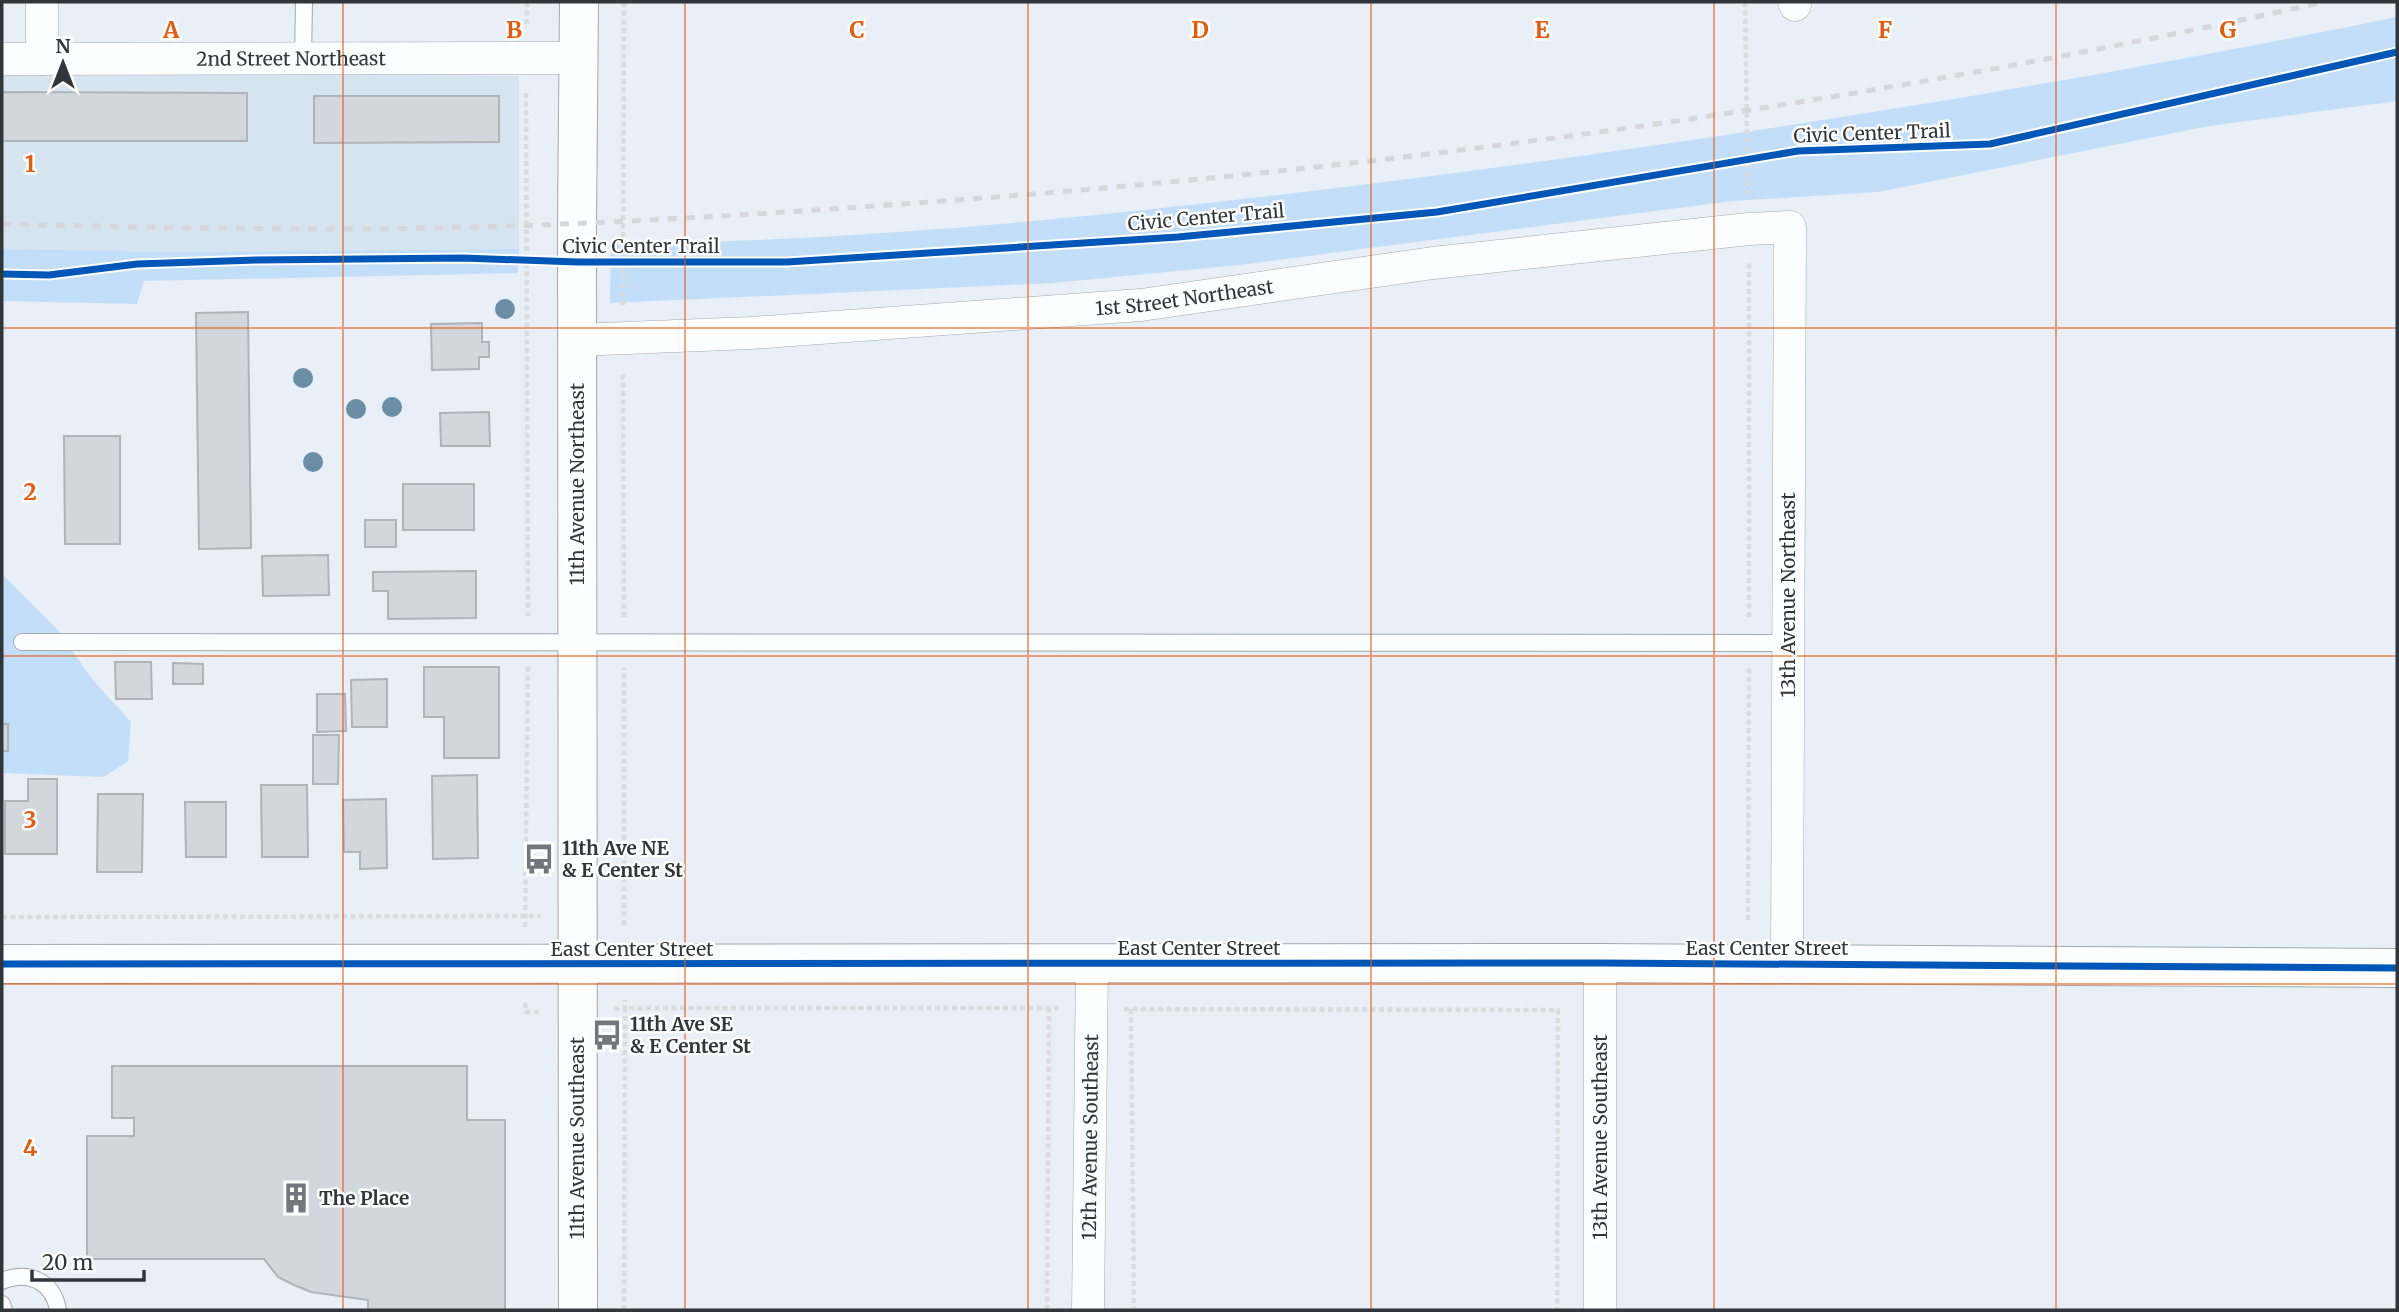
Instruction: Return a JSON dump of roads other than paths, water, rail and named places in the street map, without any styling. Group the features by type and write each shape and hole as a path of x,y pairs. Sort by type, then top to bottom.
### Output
{"street":[{"path":"41,60 42,2"},
{"name":"11th Avenue Northeast","path":"577,965 579,2"},
{"name":"2nd Street Northeast","path":"2,59 578,58"},
{"name":"1st Street Northeast","path":"577,340 806,329 1141,305 1433,263 1749,229 1790,228"},
{"name":"13th Avenue Northeast","path":"1787,964 1790,228"},
{"name":"East Center Street","path":"2,964 1600,963 2397,968"},
{"name":"13th Avenue Southeast","path":"1600,963 1600,1310"},
{"name":"12th Avenue Southeast","path":"1088,1310 1091,964"},
{"name":"11th Avenue Southeast","path":"577,965 578,1310"}],"lane":[{"path":"303,59 304,2"},
{"path":"22,642 1788,643"},
{"path":"2,1281 30,1277 43,1282 51,1292 58,1310"},
{"path":"2,1304 4,1310"}],"railway":[{"path":"2,224 310,229 498,226 786,212 1106,188 1281,171 1631,128 1979,72 2324,2"}],"place":[{"name":"11th Ave NE & E Center St","path":"539,859"},
{"name":"11th Ave SE & E Center St","path":"607,1035"},
{"name":"The Place","path":"296,1198"}]}
